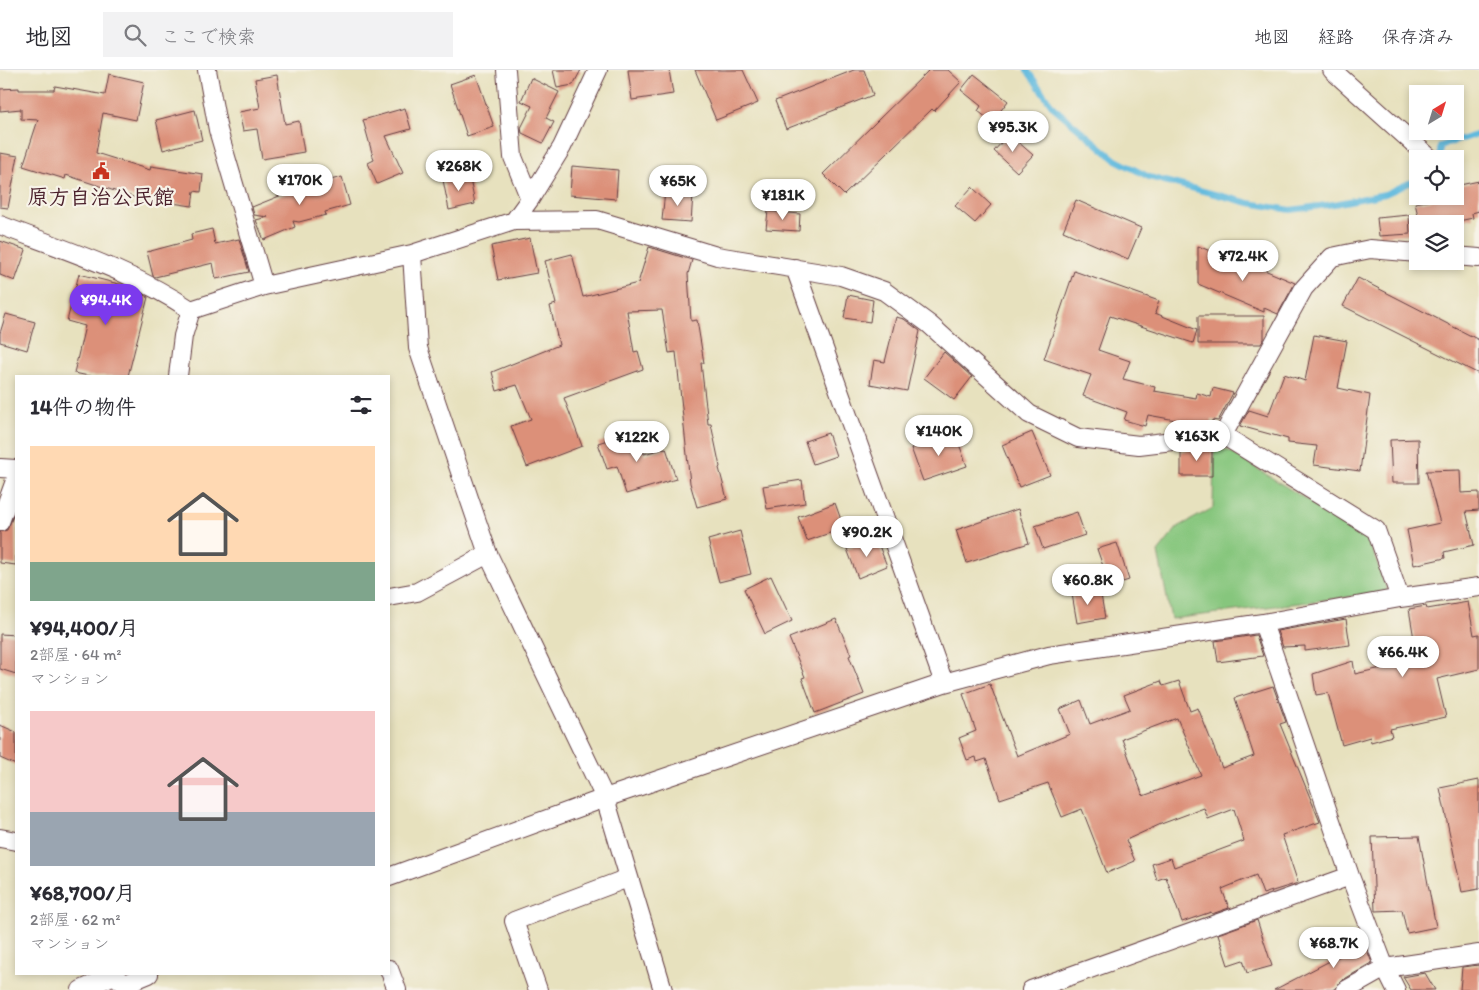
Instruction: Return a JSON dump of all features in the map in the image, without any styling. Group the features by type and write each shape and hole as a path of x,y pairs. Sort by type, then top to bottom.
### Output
{"street":[{"path":"207,70 218,130 264,286"},
{"path":"507,70 513,157 530,199"},
{"path":"514,221 562,147 598,70"},
{"path":"1332,70 1421,150"},
{"path":"191,310 264,286 412,254 514,221 597,220 717,256 841,276 884,291 929,324 1029,414 1078,438 1139,446 1223,435 1376,530 1400,598"},
{"path":"0,225 114,268 175,299 191,310"},
{"path":"1223,435 1304,288 1332,257 1370,249 1409,252"},
{"path":"412,254 418,348 488,554 605,798 663,990"},
{"path":"1464,257 1479,258"},
{"path":"795,268 944,683"},
{"path":"178,375 183,336 191,310"},
{"path":"0,468 15,469"},
{"path":"0,522 15,481"},
{"path":"390,597 417,592 488,554"},
{"path":"390,877 605,798 944,683 1049,655 1264,623 1400,598 1479,587"},
{"path":"1264,623 1350,876 1385,968 1396,990"},
{"path":"0,838 15,841"},
{"path":"1031,990 1350,876"},
{"path":"538,990 514,921 628,878"},
{"path":"1346,990 1385,968 1479,954"},
{"path":"390,972 397,990"},
{"path":"81,990 145,975"}],"green space":[{"path":"1214,448 1229,451 1368,538 1388,592 1171,619 1158,552 1178,527 1213,508"}],"building":[{"path":"553,70 581,70 573,85 557,88"},
{"path":"628,70 669,70 673,94 632,100"},
{"path":"695,70 743,70 758,103 716,120"},
{"path":"854,70 864,70 873,95 786,129 775,101"},
{"path":"929,70 948,70 961,82 934,111 932,109 844,195 823,174"},
{"path":"109,74 144,82 136,120 103,113 96,153 150,170 151,166 203,174 201,192 194,191 192,206 133,197 66,175 65,179 23,166 38,120 21,119 21,109 0,111 0,89 54,90 55,86 105,95"},
{"path":"974,74 1008,101 992,122 978,111 981,106 961,90"},
{"path":"277,75 285,124 299,121 304,152 262,159 257,129 243,131 239,112 260,108 255,79"},
{"path":"476,75 494,127 467,136 450,84"},
{"path":"531,78 559,92 546,118 554,122 543,143 522,133 521,128 532,106 521,101"},
{"path":"405,108 411,129 386,136 403,173 377,184 368,163 374,160 363,120"},
{"path":"195,110 202,140 163,150 156,120"},
{"path":"1009,134 1033,155 1017,172 994,151"},
{"path":"0,153 18,156 8,208 0,207"},
{"path":"572,166 618,170 616,199 570,195"},
{"path":"469,174 475,204 449,210 443,180"},
{"path":"342,177 350,205 325,212 326,215 299,222 293,221 295,227 264,240 256,220 268,217 254,215 252,207 292,190"},
{"path":"1479,181 1479,211 1472,213 1473,218 1464,220 1464,215 1418,215 1415,205 1464,205 1464,184"},
{"path":"972,187 991,205 975,223 955,206"},
{"path":"665,191 693,194 691,222 662,220"},
{"path":"1076,200 1141,228 1128,259 1063,231"},
{"path":"768,211 800,214 799,231 766,229"},
{"path":"1409,215 1409,234 1379,236 1377,218"},
{"path":"212,229 215,244 239,239 249,272 216,279 213,263 153,276 147,252 192,240 191,234"},
{"path":"530,238 537,273 498,280 491,246"},
{"path":"0,241 26,250 15,281 0,275"},
{"path":"1198,246 1254,269 1255,266 1295,283 1278,314 1264,308 1264,312 1198,284"},
{"path":"649,247 692,260 688,274 691,321 697,320 704,363 701,363 708,424 711,424 727,499 697,507 690,483 676,352 669,353 662,310 627,311 634,352 638,351 643,369 564,398 582,446 527,467 511,426 531,419 517,385 497,391 492,372 559,345 550,306 556,304 545,261 572,254 583,297 638,283"},
{"path":"1074,271 1159,301 1155,313 1197,330 1193,343 1110,316 1098,350 1130,361 1123,379 1155,387 1154,391 1196,398 1197,393 1211,397 1213,388 1233,393 1218,421 1212,420 1212,426 1181,429 1181,421 1148,415 1145,426 1124,420 1127,412 1083,396 1091,375 1044,359"},
{"path":"79,274 123,285 148,297 128,375 84,375 74,373 85,326 67,321"},
{"path":"1358,278 1479,340 1479,374 1343,306"},
{"path":"848,295 873,300 870,322 844,318"},
{"path":"6,314 35,322 27,350 0,342 0,333"},
{"path":"1198,316 1264,316 1264,339 1261,344 1198,344"},
{"path":"896,317 904,319 920,331 907,391 870,384 874,360 885,362"},
{"path":"1314,335 1347,341 1338,388 1370,395 1360,471 1314,465 1317,446 1288,443 1288,439 1240,426 1249,410 1268,416 1284,374 1305,381"},
{"path":"944,352 972,377 954,400 924,378"},
{"path":"637,431 644,454 666,448 676,479 626,494 617,466 607,469 598,443"},
{"path":"1032,432 1050,475 1019,487 1002,445"},
{"path":"828,433 836,456 813,464 805,441"},
{"path":"955,433 967,466 923,481 911,448"},
{"path":"1418,439 1419,483 1392,483 1390,440"},
{"path":"1212,447 1212,476 1181,476 1181,451"},
{"path":"1460,470 1461,493 1479,492 1479,510 1466,511 1474,545 1444,552 1445,558 1414,565 1407,530 1440,523 1426,471"},
{"path":"802,480 805,503 767,509 763,486"},
{"path":"835,503 844,528 807,541 798,517"},
{"path":"1018,509 1029,543 967,563 956,530"},
{"path":"15,512 15,565 0,563 0,532 7,530"},
{"path":"1077,512 1085,535 1043,549 1035,526"},
{"path":"740,531 751,574 719,582 708,540"},
{"path":"876,538 887,566 858,578 847,549"},
{"path":"1117,543 1129,580 1110,586 1097,549"},
{"path":"771,576 792,621 765,634 744,589"},
{"path":"1100,589 1105,618 1077,623 1072,594"},
{"path":"1468,602 1474,635 1479,634 1479,669 1437,679 1446,717 1390,729 1392,736 1371,742 1370,737 1342,745 1328,693 1316,695 1313,674 1353,661 1355,674 1412,661 1410,652 1416,651 1409,609 1426,606 1427,609"},
{"path":"836,619 864,694 815,713 802,678 805,677 789,638"},
{"path":"1346,619 1350,645 1305,651 1305,646 1283,647 1277,631"},
{"path":"0,634 15,635 15,674 0,669"},
{"path":"1256,635 1263,656 1218,662 1215,641"},
{"path":"1161,681 1163,686 1179,681 1190,711 1198,708 1222,768 1254,756 1235,698 1273,686 1286,722 1280,724 1320,822 1282,835 1298,883 1263,894 1256,875 1222,889 1229,908 1182,922 1166,877 1157,880 1152,864 1171,858 1174,867 1244,841 1234,809 1208,819 1204,808 1161,824 1126,840 1135,861 1107,873 1082,809 1062,817 1048,783 1000,799 986,759 977,762 976,757 967,760 959,738 976,731 963,694 990,684 1017,756 1070,734 1060,709 1081,700 1090,724 1130,709 1124,695","holes":["1177,718 1201,775 1143,796 1122,739"]},
{"path":"0,725 15,732 15,765 0,758"},
{"path":"1479,780 1479,889 1462,892 1440,788"},
{"path":"1419,836 1436,927 1407,933 1402,910 1375,911 1372,837"},
{"path":"1257,920 1272,966 1247,973 1243,960 1228,965 1218,934"},
{"path":"1361,934 1372,963 1341,981 1336,988 1332,990 1274,990 1349,951 1344,945"},
{"path":"1479,965 1479,990 1460,990 1462,967"},
{"path":"1425,973 1435,990 1411,990 1403,977"}],"waterway":[{"path":"1027,70 1053,107 1116,160 1149,177 1249,203 1291,210 1385,194 1409,183"},
{"path":"1440,150 1440,146 1479,134"}],"place":[{"name":"原方自治公民館","path":"101,171"}]}
